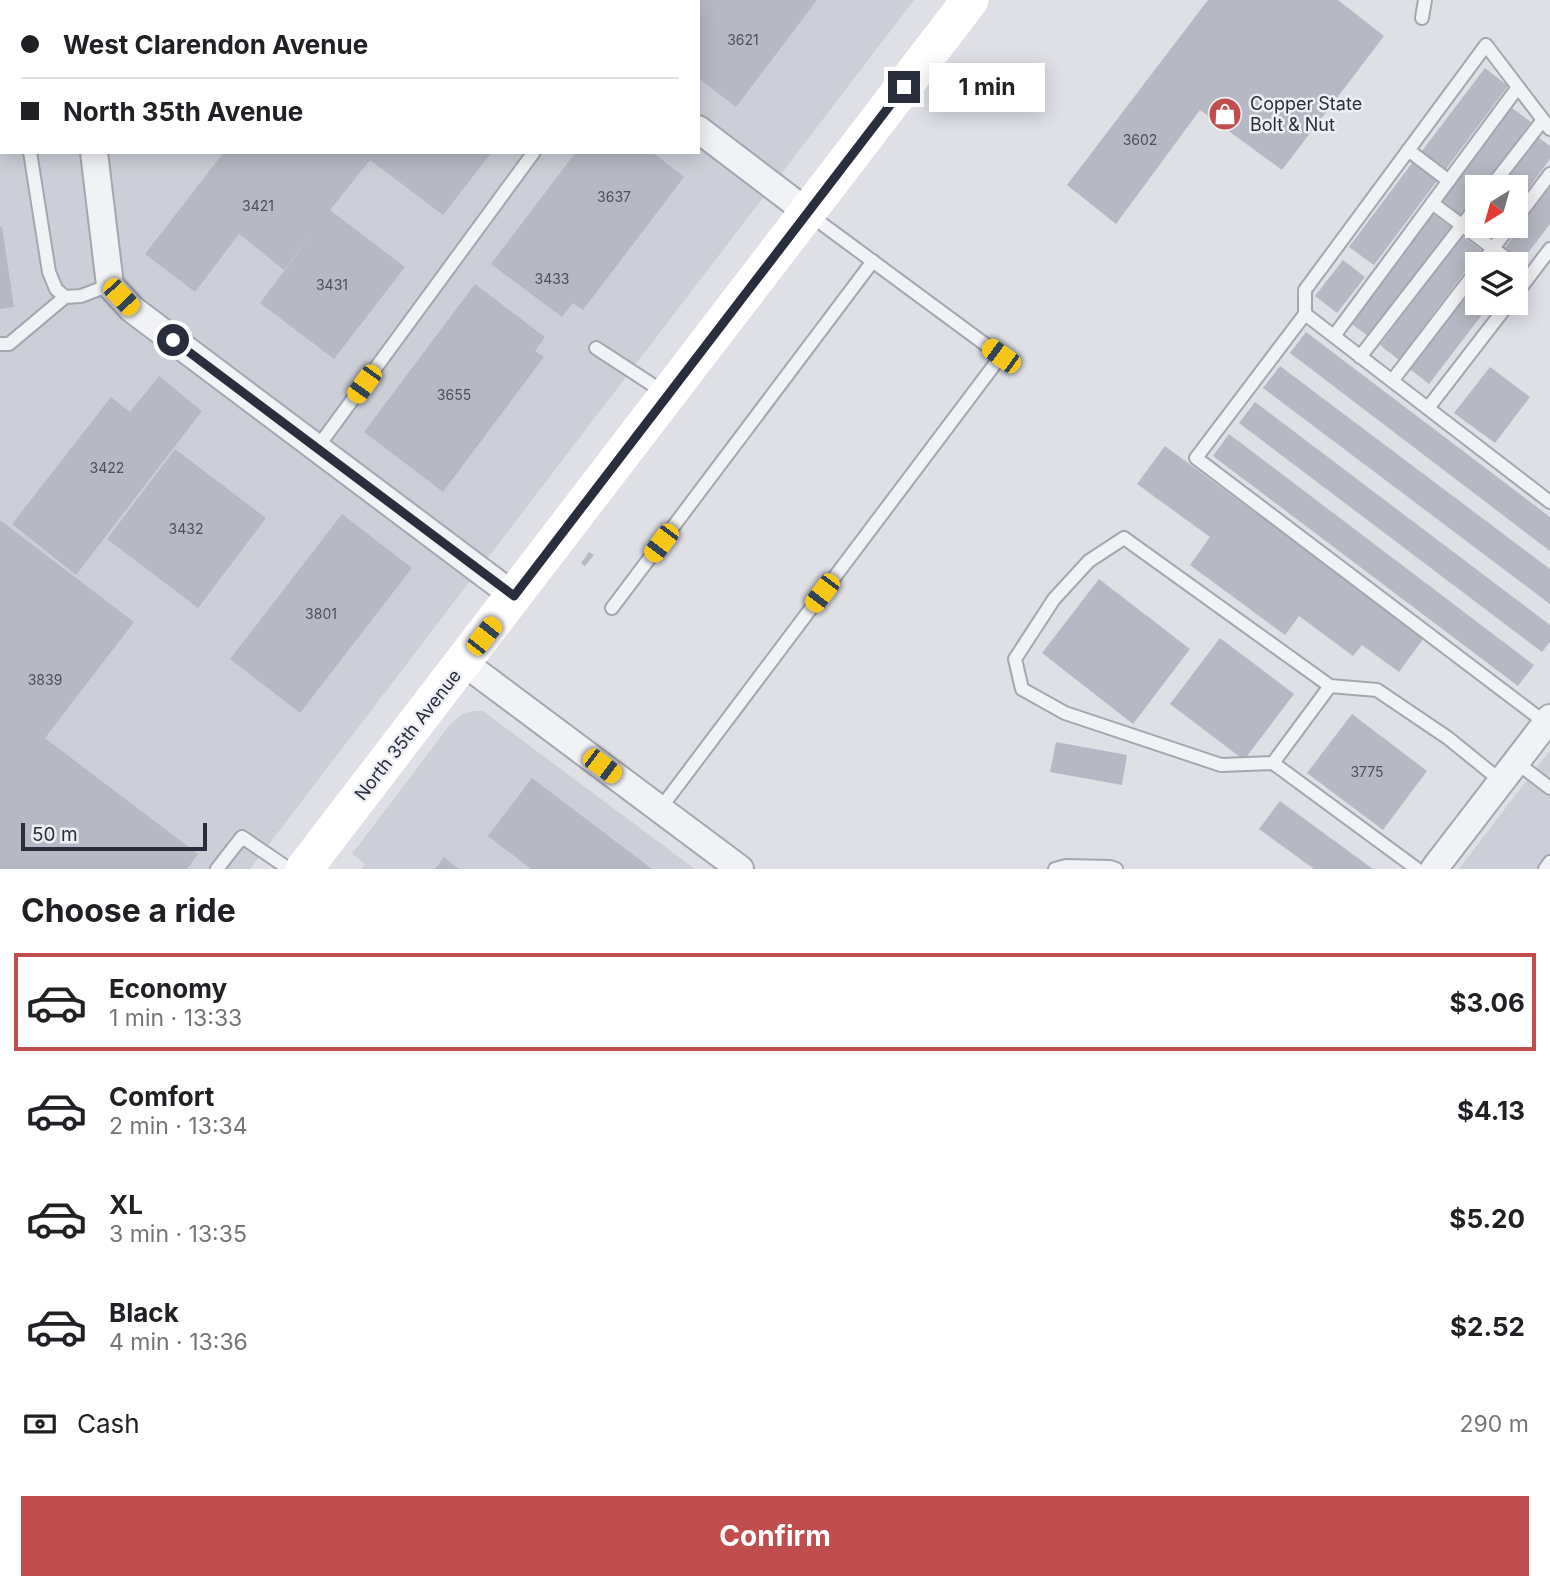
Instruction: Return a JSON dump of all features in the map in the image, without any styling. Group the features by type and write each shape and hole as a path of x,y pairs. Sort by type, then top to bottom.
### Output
{"main road":[{"name":"North 35th Avenue","path":"304,869 970,0"}],"street":[{"path":"700,131 807,212"},
{"path":"94,154 110,285 132,309 514,596"},
{"path":"463,662 740,869"},
{"path":"1434,869 1549,722"}],"lane":[{"path":"1422,18 1425,0"},
{"path":"1502,175 1546,125 1486,45 1305,290 1305,314 1196,458 1549,722"},
{"path":"1334,336 1518,87"},
{"path":"1408,150 1449,181"},
{"path":"30,154 49,272 57,289 65,297"},
{"path":"317,448 533,154"},
{"path":"1528,203 1550,174"},
{"path":"1432,204 1498,252"},
{"path":"660,809 1001,356 807,212"},
{"path":"1360,357 1465,222"},
{"path":"1490,252 1501,238"},
{"path":"1529,276 1550,249"},
{"path":"612,608 873,261"},
{"path":"0,344 9,344 65,297 80,296 110,285"},
{"path":"1392,381 1465,286"},
{"path":"1305,314 1550,502"},
{"path":"1428,408 1500,315"},
{"path":"596,348 668,395"},
{"path":"1417,869 1273,763 1221,765 1065,713 1022,689 1015,659 1054,599 1089,561 1124,538 1331,686 1377,690 1448,738 1509,771 1550,788"},
{"path":"1273,763 1331,686"},
{"path":"217,869 242,837 289,869"},
{"path":"1545,869 1550,862"},
{"path":"1055,869 1066,866 1116,869"}],"shaded area":[{"path":"700,0 914,0 250,869 0,869 0,154 700,154"},
{"path":"483,711 695,869 362,869 365,864 352,854 449,726 462,714"},
{"path":"1550,750 1550,869 1459,869"}],"building":[{"path":"700,0 817,0 736,107 700,80"},
{"path":"1208,0 1338,0 1384,36 1282,170 1200,110 1116,224 1067,185"},
{"path":"1485,68 1508,86 1446,169 1422,151"},
{"path":"1512,108 1531,122 1491,175 1465,175 1465,210 1460,216 1442,202"},
{"path":"1539,138 1550,146 1550,159 1528,189 1528,175 1510,175"},
{"path":"222,154 490,154 443,215 370,160 330,210 405,267 334,359 260,303 318,226 284,270 239,234 195,292 145,254"},
{"path":"574,154 655,154 684,177 583,310 573,303 562,317 491,264"},
{"path":"1412,163 1437,181 1374,265 1349,247"},
{"path":"1550,187 1550,224 1528,253 1508,252 1504,249 1512,238 1528,238 1528,217"},
{"path":"1431,213 1451,227 1368,336 1349,322"},
{"path":"0,227 14,307 0,309"},
{"path":"1462,236 1481,250 1465,252 1465,271 1399,360 1380,345"},
{"path":"1343,260 1365,277 1337,313 1315,296"},
{"path":"475,284 545,337 535,351 544,357 443,492 364,432"},
{"path":"1465,297 1465,315 1482,315 1429,384 1410,369"},
{"path":"1306,332 1550,517 1550,551 1290,353"},
{"path":"1280,366 1550,569 1550,604 1263,388"},
{"path":"1490,367 1530,397 1495,443 1454,413"},
{"path":"159,376 202,411 76,575 12,524 111,397 130,412"},
{"path":"1255,402 1550,625 1550,642 1542,652 1239,423"},
{"path":"1229,434 1534,665 1518,686 1213,456"},
{"path":"1165,446 1424,638 1399,672 1362,645 1353,656 1299,616 1285,635 1190,565 1210,537 1137,484"},
{"path":"175,449 266,518 198,608 107,539"},
{"path":"342,514 412,568 300,713 230,659"},
{"path":"0,520 134,622 45,738 198,854 187,869 0,869"},
{"path":"589,552 594,555 585,566 581,563"},
{"path":"1099,579 1190,649 1133,724 1042,653"},
{"path":"1220,638 1294,694 1244,760 1170,704"},
{"path":"1352,714 1427,771 1383,830 1307,773"},
{"path":"1056,742 1127,755 1122,785 1050,772"},
{"path":"532,778 652,869 531,869 488,836"},
{"path":"1280,801 1373,869 1314,869 1259,829"},
{"path":"444,857 459,869 435,869"}],"place":[{"name":"Copper State Bolt & Nut","path":"1225,114"}],"route":[{"path":"173,340 514,596 904,87"}]}
